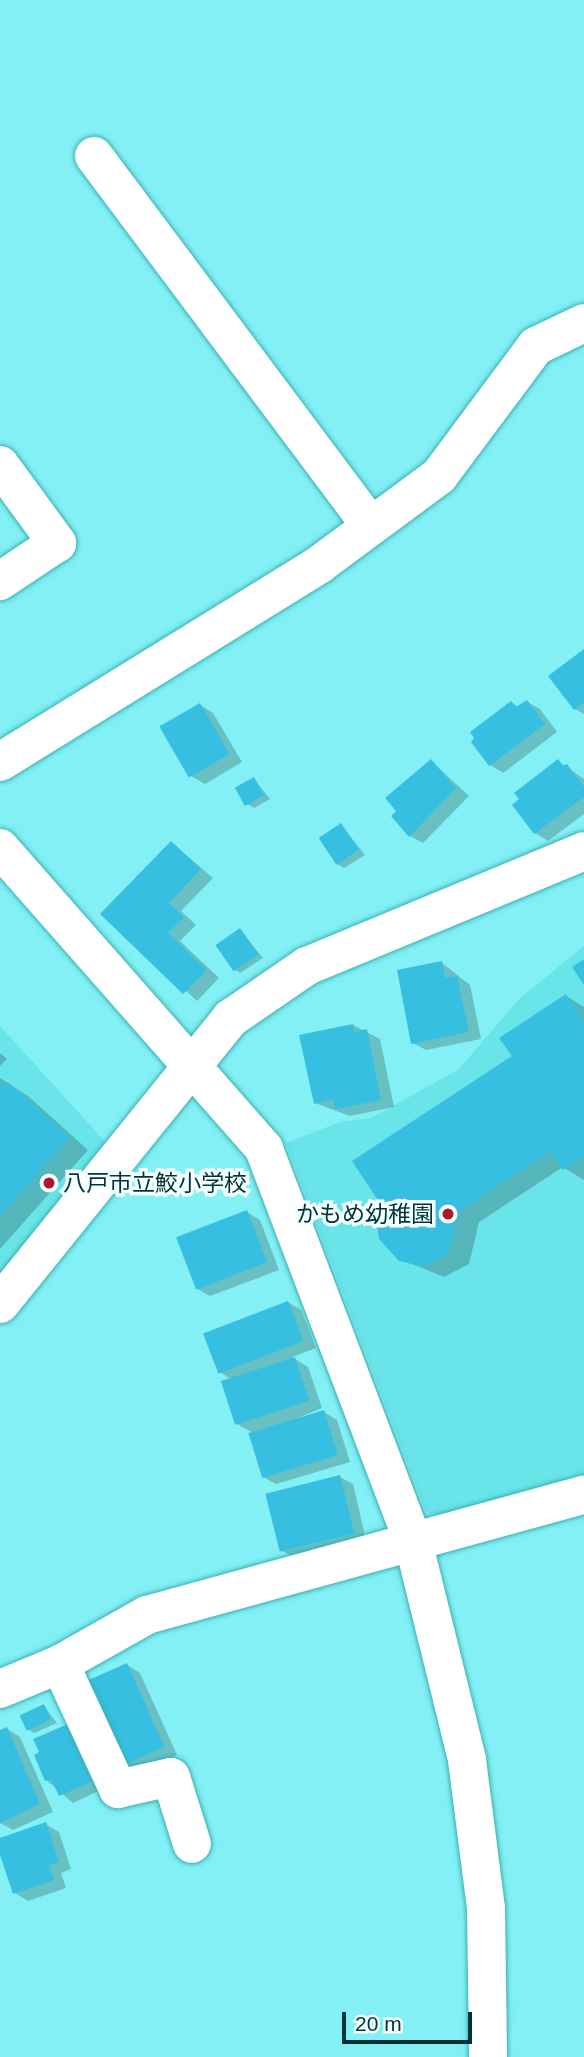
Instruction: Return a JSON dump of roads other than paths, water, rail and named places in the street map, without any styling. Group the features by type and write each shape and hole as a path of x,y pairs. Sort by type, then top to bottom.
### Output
{"street":[{"path":"94,156 372,526"},
{"path":"0,762 320,564 439,476 536,346 584,323"},
{"path":"0,465 57,543 0,581"},
{"path":"0,848 194,1064 264,1149 413,1541 467,1760 486,1908 488,2057"},
{"path":"0,1304 231,1018 307,966 584,851"},
{"path":"0,1689 60,1664 147,1615 584,1495"},
{"path":"60,1664 118,1789 171,1777 192,1844"}],"place":[{"name":"八戸市立鮫小学校","path":"49,1183"},
{"name":"かもめ幼稚園","path":"448,1214"}]}
